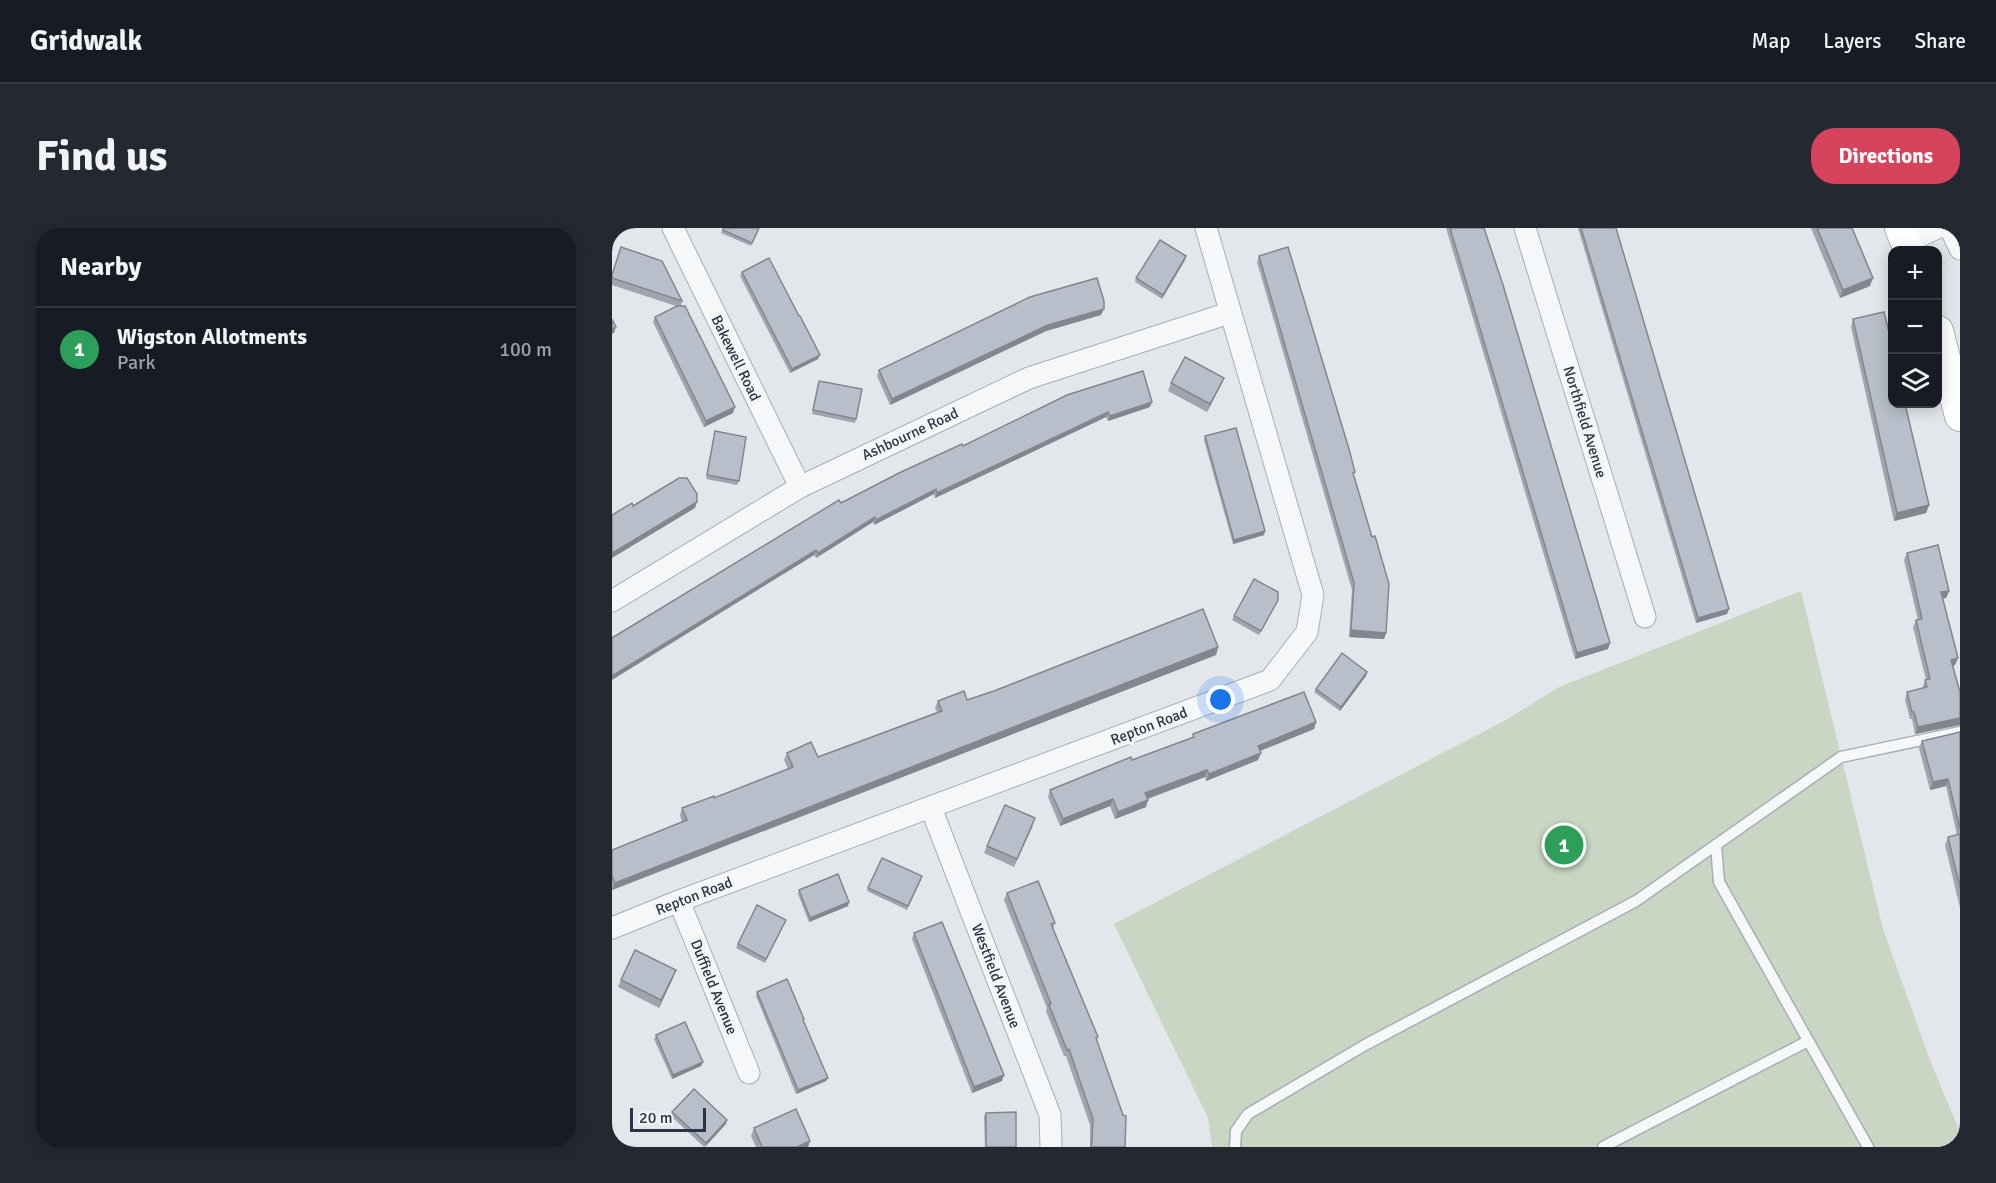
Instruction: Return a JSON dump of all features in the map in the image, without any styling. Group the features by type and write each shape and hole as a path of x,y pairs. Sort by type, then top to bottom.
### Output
{"main road":[{"path":"1942,346 1960,416"}],"street":[{"name":"Bakewell Road","path":"673,228 800,487"},
{"name":"Repton Road","path":"612,928 1270,680 1307,632 1313,595 1206,228"},
{"name":"Northfield Avenue","path":"1525,228 1645,617"},
{"path":"1905,240 1937,228"},
{"path":"1950,228 1960,249"},
{"name":"Ashbourne Road","path":"612,601 800,487 1029,378 1229,313"},
{"name":"Westfield Avenue","path":"931,808 1050,1115 1051,1147"},
{"name":"Duffield Avenue","path":"680,901 749,1073"}],"lane":[{"path":"1235,1147 1236,1131 1248,1114 1365,1045 1636,901 1841,757 1960,732"},
{"path":"1716,845 1719,882 1868,1147"},
{"path":"1603,1147 1808,1041"}],"green space":[{"path":"1801,591 1883,929 1931,1063 1960,1132 1960,1147 1212,1147 1208,1118 1114,924 1506,720 1559,687"}],"building":[{"path":"723,228 759,228 752,243"},
{"path":"1450,228 1484,228 1610,643 1577,653"},
{"path":"1581,228 1616,228 1729,609 1698,618"},
{"path":"1817,228 1852,228 1873,278 1843,290"},
{"path":"1160,240 1186,256 1163,295 1136,278"},
{"path":"621,247 662,261 682,301 612,278"},
{"path":"1288,247 1349,449 1355,472 1353,473 1372,537 1375,536 1389,584 1386,633 1351,630 1354,583 1259,256"},
{"path":"769,258 820,355 792,369 742,272"},
{"path":"1097,278 1104,309 1048,325 892,399 879,370 1030,297"},
{"path":"677,306 685,306 735,407 706,421 655,317"},
{"path":"1884,312 1888,328 1888,408 1906,408 1929,505 1897,513 1853,319"},
{"path":"1185,357 1224,378 1210,404 1171,383"},
{"path":"1143,371 1152,402 1110,416 1108,412 937,493 936,489 876,520 875,517 818,553 816,550 612,676 612,638 839,500 841,503 901,472 962,444 963,446 1067,395"},
{"path":"819,381 862,389 856,419 813,410"},
{"path":"1236,428 1265,531 1234,540 1205,436"},
{"path":"715,431 746,437 739,481 707,475"},
{"path":"679,478 687,478 697,494 697,502 612,553 612,515 632,503 633,506"},
{"path":"1938,545 1949,591 1941,592 1958,658 1951,660 1960,692 1960,718 1918,727 1907,692 1927,687 1925,680 1930,679 1916,620 1922,619 1907,553"},
{"path":"1254,579 1278,592 1278,600 1261,631 1234,616"},
{"path":"1203,609 1218,647 615,883 612,876 612,850 687,820 682,808 793,767 787,753 811,742 818,757 942,711 938,701 964,691 967,700 994,691"},
{"path":"1342,653 1367,672 1341,707 1316,689"},
{"path":"1304,692 1316,722 1258,746 1261,753 1209,774 1207,770 1145,793 1148,800 1118,812 1113,799 1063,819 1050,790 1131,757 1132,760 1194,737 1193,734"},
{"path":"1960,732 1960,829 1948,779 1933,782 1922,741"},
{"path":"1005,805 1035,818 1017,859 987,846"},
{"path":"1960,834 1960,888 1948,837"},
{"path":"882,858 922,876 908,906 868,888"},
{"path":"838,874 849,902 810,918 799,890"},
{"path":"1038,881 1055,923 1051,924 1098,1037 1096,1038 1123,1115 1126,1116 1125,1147 1091,1147 1093,1119 1069,1049 1067,1050 1049,1005 1051,1004 1007,893"},
{"path":"757,905 786,920 766,959 738,944"},
{"path":"942,922 1004,1075 974,1087 914,933"},
{"path":"635,950 676,970 661,1000 621,980"},
{"path":"787,979 828,1078 798,1090 757,992"},
{"path":"685,1022 703,1062 673,1075 656,1035"},
{"path":"694,1089 727,1120 706,1143 672,1112"},
{"path":"796,1109 810,1141 797,1147 762,1147 754,1128"},
{"path":"1016,1112 1016,1147 986,1147 986,1113"}],"place":[{"name":"Wigston Allotments","path":"1564,845"}]}
